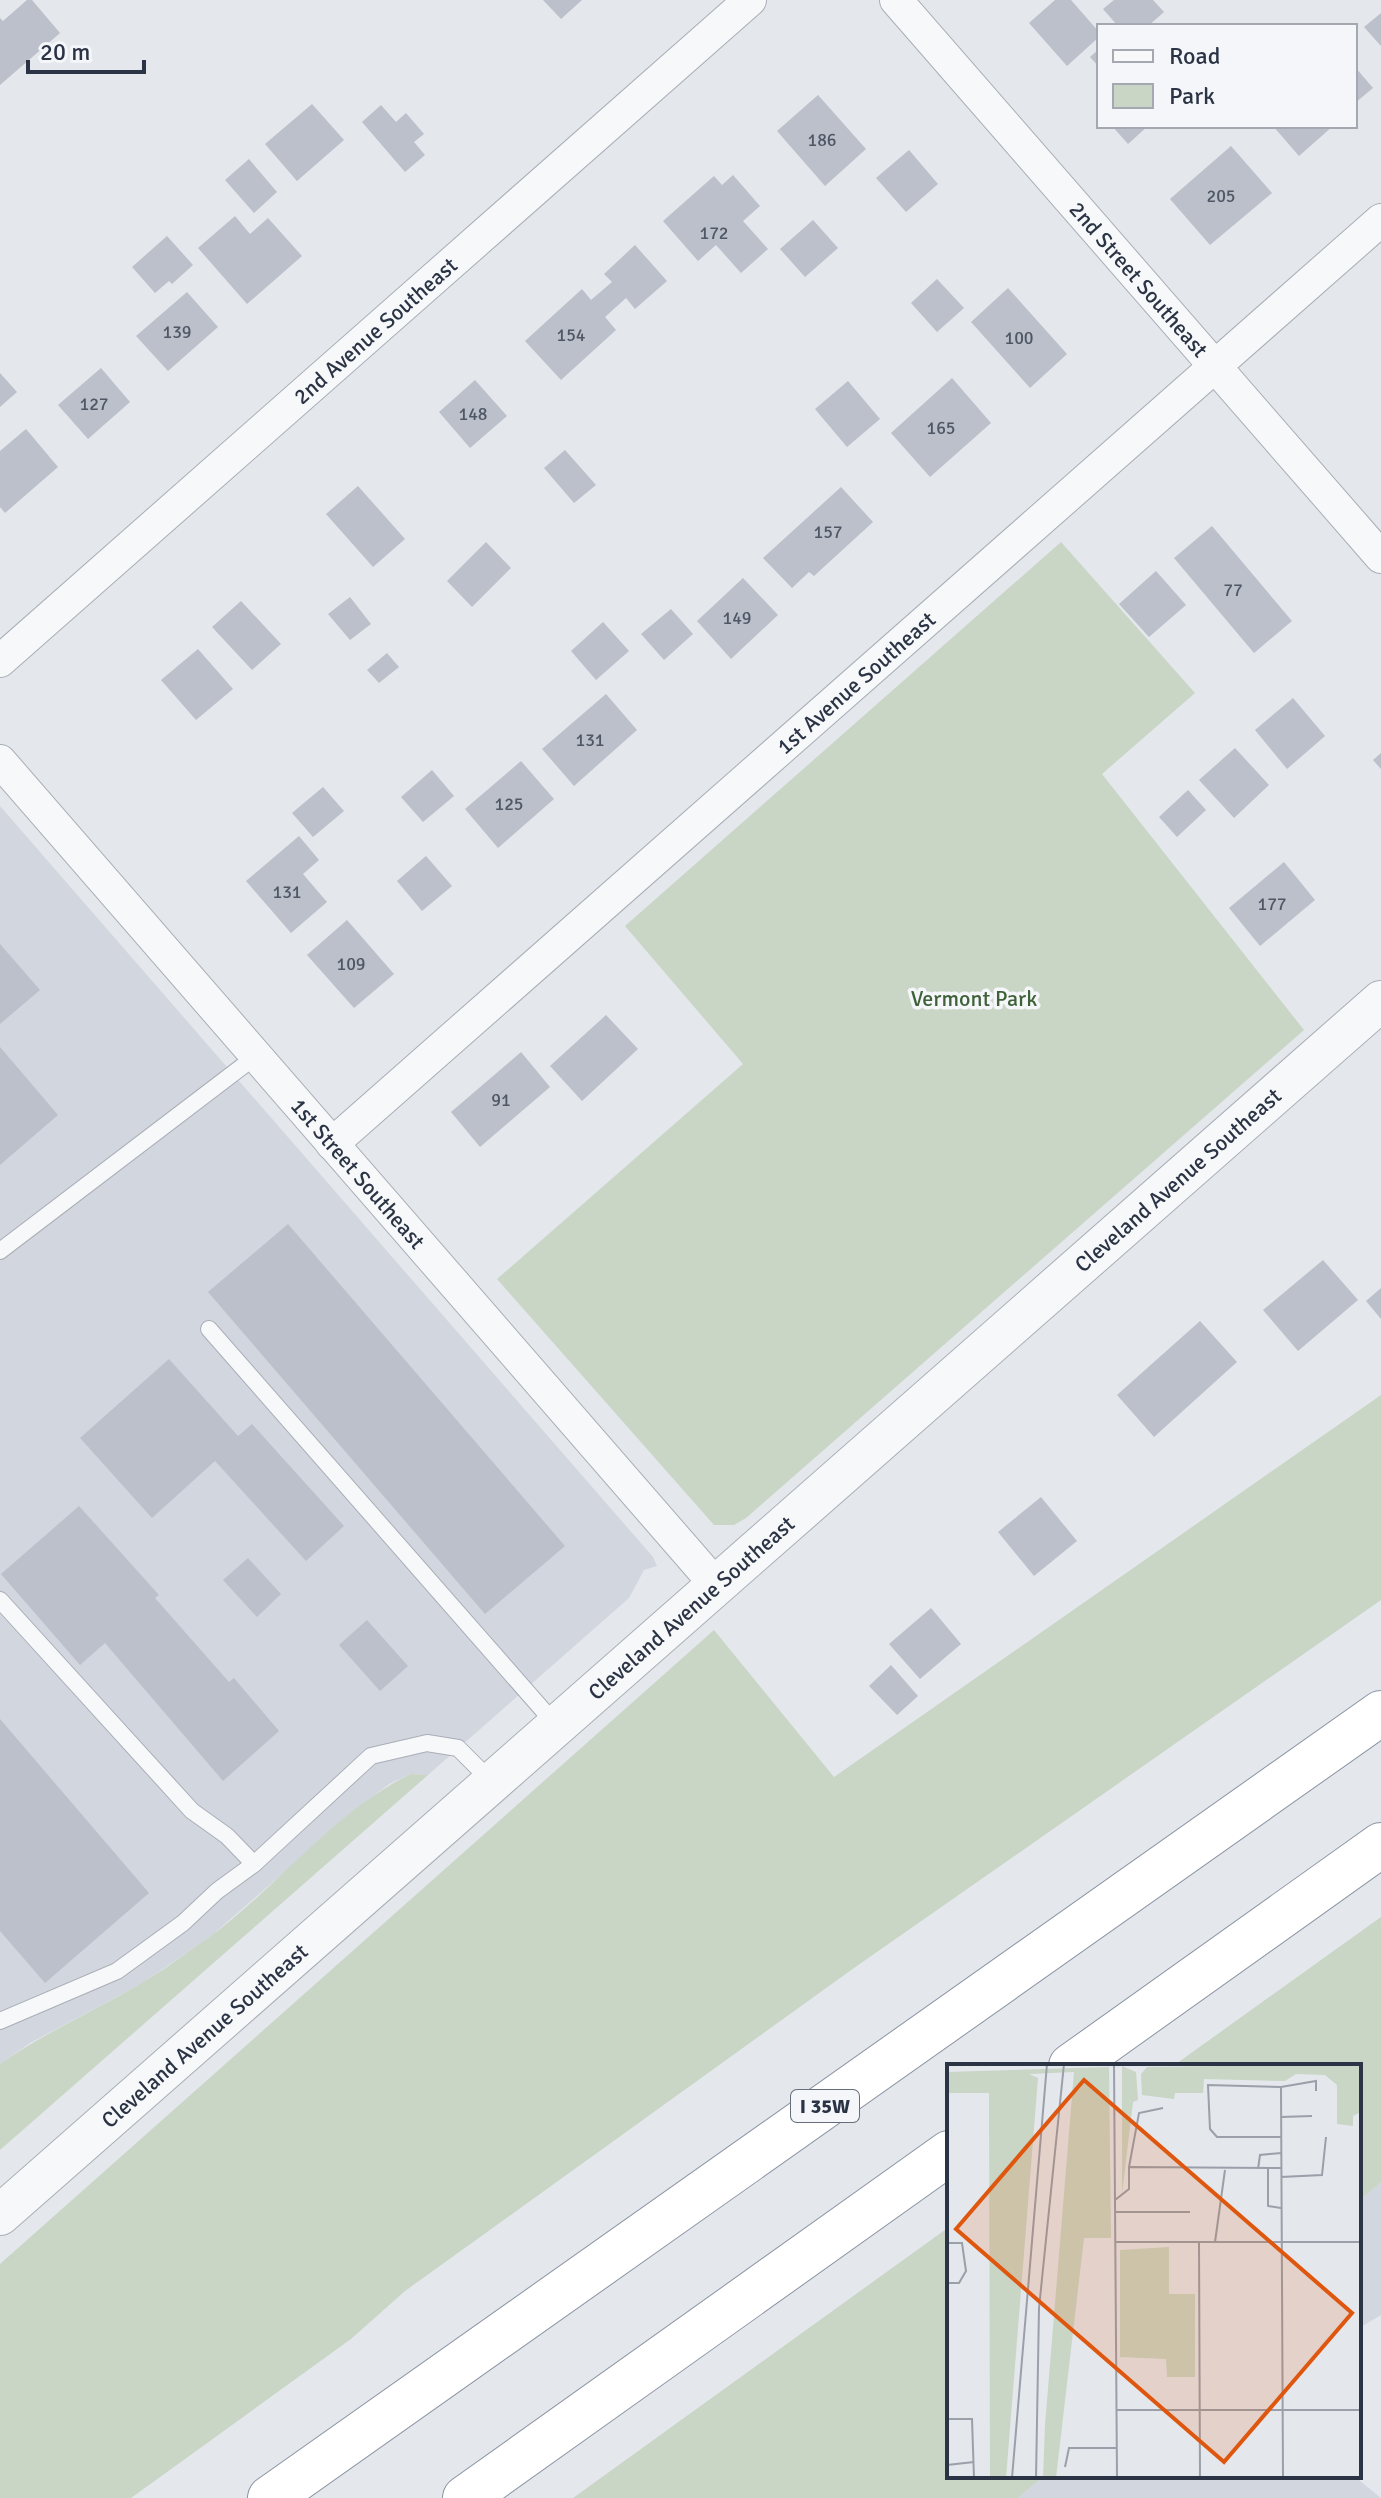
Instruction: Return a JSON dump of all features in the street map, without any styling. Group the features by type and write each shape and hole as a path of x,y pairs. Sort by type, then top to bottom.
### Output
{"highway":[{"name":"I 35W","path":"270,2498 1381,1713"},
{"path":"1074,2064 1381,1845"},
{"path":"465,2498 947,2154"}],"street":[{"name":"2nd Avenue Southeast","path":"0,661 750,0"},
{"name":"2nd Street Southeast","path":"896,0 1381,557"},
{"name":"1st Avenue Southeast","path":"332,1144 1381,220"},
{"name":"1st Street Southeast","path":"0,761 716,1585"},
{"name":"Cleveland Avenue Southeast","path":"0,2215 1381,1001"}],"lane":[{"path":"0,1251 256,1056"},
{"path":"209,1329 556,1725"},
{"path":"0,1600 192,1811 227,1836 254,1864"},
{"path":"0,2021 117,1971 183,1923 217,1891 254,1864 371,1756 427,1743 458,1748 491,1781"}],"shaded area":[{"path":"0,806 653,1557 657,1566 644,1570 629,1598 428,1775 411,1774 389,1784 211,1936 141,1984 30,2043 0,2064"},
{"path":"1381,2182 1381,2315 1361,2327 1361,2199"},
{"path":"1042,2478 1356,2478 1381,2498 1018,2498"}],"green space":[{"name":"Vermont Park","path":"1061,542 1195,693 1102,774 1304,1030 746,1518 734,1525 714,1525 497,1279 743,1064 625,926"},
{"path":"1381,1395 1381,1600 854,1968 405,2291 351,2339 131,2498 0,2498 0,2264 714,1630 834,1777"},
{"path":"411,1774 428,1775 0,2150 0,2064 182,1957 258,1897 357,1808"},
{"path":"1381,1917 1381,2182 1361,2199 1361,2064 1176,2064"},
{"path":"947,2228 947,2478 1042,2478 1018,2498 573,2498"}],"building":[{"path":"27,0 32,0 60,33 0,85 0,18 3,21"},
{"path":"543,0 582,0 561,19"},
{"path":"1055,0 1071,0 1097,30 1097,39 1067,66 1029,23"},
{"path":"1114,0 1153,0 1164,12 1150,24 1116,24 1103,9"},
{"path":"1381,13 1381,46 1364,27"},
{"path":"1097,51 1097,65 1090,57"},
{"path":"1357,69 1373,88 1357,101"},
{"path":"818,95 866,149 825,186 777,131"},
{"path":"312,104 344,140 297,181 265,144"},
{"path":"381,105 396,122 406,113 424,134 414,142 425,155 405,172 362,122"},
{"path":"1114,128 1146,128 1128,144"},
{"path":"1275,128 1331,128 1299,156"},
{"path":"1231,146 1272,193 1210,245 1170,199"},
{"path":"909,150 938,184 906,212 876,178"},
{"path":"249,159 277,192 254,213 225,180"},
{"path":"733,175 760,206 743,221 768,249 741,273 716,245 698,261 663,221 714,176 722,185"},
{"path":"235,216 250,234 268,218 302,256 247,304 198,248"},
{"path":"813,220 838,248 805,277 780,249"},
{"path":"167,236 193,265 172,284 169,281 155,293 132,267"},
{"path":"635,245 667,281 635,309 626,298 605,317 616,330 561,380 525,341 582,289 591,300 612,282 604,274"},
{"path":"937,279 964,308 937,332 911,303"},
{"path":"1008,288 1067,354 1030,388 971,322"},
{"path":"187,292 218,327 168,371 136,336"},
{"path":"101,368 130,402 88,439 58,405"},
{"path":"0,373 17,392 0,407"},
{"path":"952,378 991,423 930,477 891,433"},
{"path":"475,380 507,416 470,448 439,412"},
{"path":"848,381 880,419 847,447 815,409"},
{"path":"26,429 58,467 5,513 0,507 0,451"},
{"path":"565,450 596,485 574,503 544,468"},
{"path":"358,486 405,539 373,567 326,514"},
{"path":"841,487 873,522 814,576 809,572 792,588 763,558"},
{"path":"1212,526 1292,621 1254,653 1174,558"},
{"path":"486,542 511,568 472,607 447,581"},
{"path":"1156,571 1186,605 1149,637 1119,604"},
{"path":"743,578 778,615 731,659 697,621"},
{"path":"350,597 371,624 350,640 328,614"},
{"path":"241,601 281,644 252,670 212,627"},
{"path":"671,609 693,634 664,660 641,634"},
{"path":"603,622 629,651 596,680 571,651"},
{"path":"198,649 233,689 196,720 161,680"},
{"path":"387,653 399,667 379,683 367,670"},
{"path":"606,694 637,730 574,786 542,749"},
{"path":"1293,698 1325,736 1287,769 1255,730"},
{"path":"1235,748 1269,785 1234,818 1199,780"},
{"path":"1381,753 1381,769 1373,760"},
{"path":"521,761 554,799 498,848 465,809"},
{"path":"432,770 454,796 423,822 401,797"},
{"path":"323,787 344,811 313,837 292,813"},
{"path":"1188,790 1206,810 1177,837 1159,817"},
{"path":"299,836 319,860 303,874 327,902 291,933 246,881"},
{"path":"426,856 452,886 422,911 397,881"},
{"path":"1284,862 1315,900 1260,946 1229,908"},
{"path":"347,920 394,974 354,1008 307,955"},
{"path":"0,944 40,990 0,1024"},
{"path":"606,1015 638,1049 582,1101 550,1066"},
{"path":"0,1047 58,1115 0,1165"},
{"path":"521,1052 550,1087 480,1147 451,1112"},
{"path":"288,1224 565,1546 485,1614 208,1292"},
{"path":"1323,1260 1358,1300 1298,1351 1263,1310"},
{"path":"1381,1288 1381,1319 1366,1301"},
{"path":"1200,1321 1237,1362 1154,1437 1117,1395"},
{"path":"169,1359 238,1436 252,1424 344,1526 306,1561 215,1461 152,1518 80,1438"},
{"path":"1041,1497 1077,1541 1034,1576 998,1532"},
{"path":"79,1506 159,1595 155,1598 229,1682 234,1678 279,1731 223,1781 105,1643 80,1665 1,1574"},
{"path":"248,1558 281,1594 257,1617 223,1580"},
{"path":"931,1608 961,1644 920,1679 889,1644"},
{"path":"367,1620 408,1666 380,1691 339,1645"},
{"path":"891,1665 918,1696 897,1715 869,1686"},
{"path":"0,1719 149,1893 45,1983 0,1931"}]}
